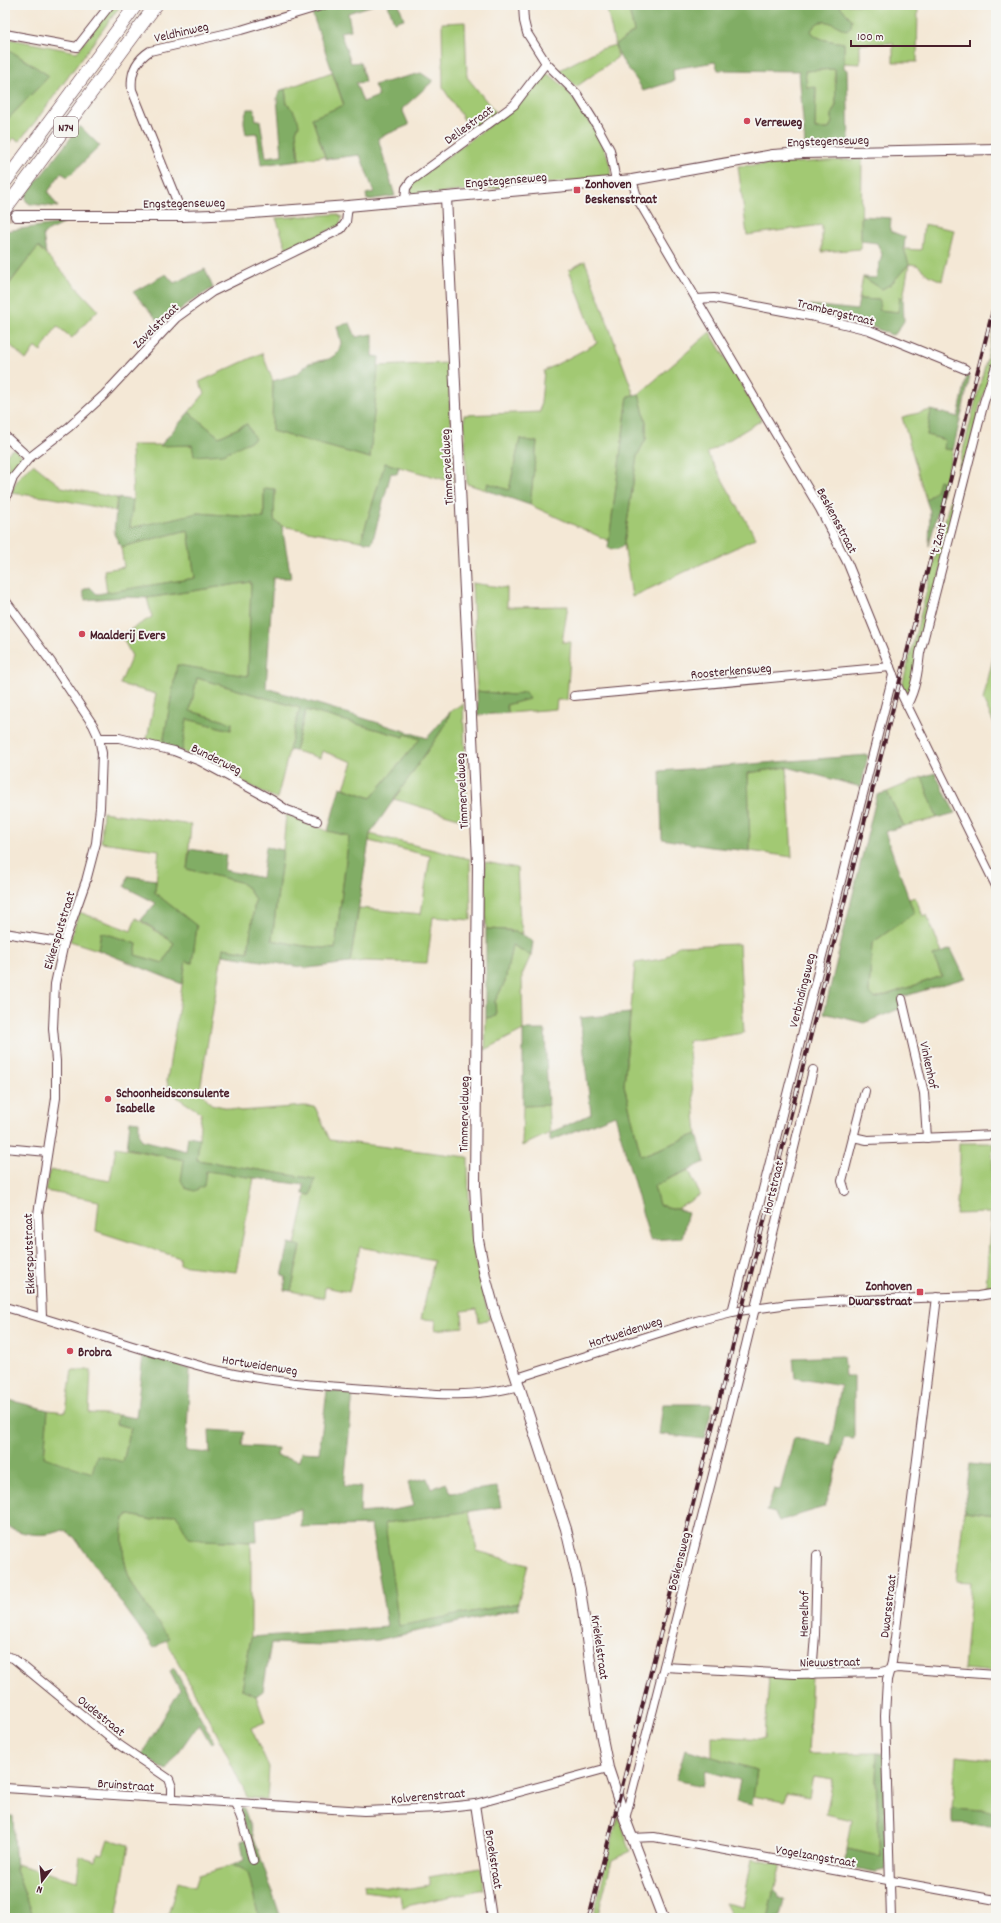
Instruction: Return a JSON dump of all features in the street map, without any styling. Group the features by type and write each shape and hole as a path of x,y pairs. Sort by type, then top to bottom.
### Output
{"highway":[{"name":"N74","path":"5,182 136,5"},
{"name":"N74","path":"10,212 156,5"}],"street":[{"path":"5,34 77,46 110,5"},
{"name":"Veldhinweg","path":"183,216 132,90 131,84 136,64 142,56 150,51 241,30 324,5"},
{"path":"523,5 524,21 527,33 546,64 578,94 610,150 616,181"},
{"name":"Dellestraat","path":"405,201 406,188 411,180 514,105 546,64"},
{"name":"Engstegenseweg","path":"10,212 183,216 253,213 348,206 632,180 773,156 803,153 996,149"},
{"name":"Beskensstraat","path":"632,180 638,200 837,540 891,671 996,886"},
{"name":"Timmerveldweg","path":"446,197 478,861 476,1220 481,1259 487,1282 519,1382"},
{"name":"Zavelstraat","path":"5,500 13,478 29,458 69,427 104,395 176,318 212,292 341,229 346,222 348,206"},
{"name":"Trambergstraat","path":"696,299 714,298 847,324 886,336 964,369"},
{"name":"'t Zant","path":"907,705 913,695 920,653 984,402 994,379 996,366"},
{"path":"5,436 29,458"},
{"name":"Ekkersputstraat","path":"6,600 65,683 99,738 103,767 96,843 86,881 64,943 58,967 53,1004 57,1080 53,1122 38,1214 42,1317"},
{"name":"Roosterkensweg","path":"574,696 891,671"},
{"name":"Verbindingsweg","path":"732,1312 891,671"},
{"name":"Bunderweg","path":"99,738 119,738 174,751 220,772 272,800 287,810 317,821"},
{"path":"5,933 64,943"},
{"name":"Vinkenhof","path":"902,999 924,1093 927,1138"},
{"name":"Hortstraat","path":"754,1309 813,1070"},
{"path":"845,1191 842,1181 865,1092"},
{"path":"853,1137 867,1140 996,1135"},
{"path":"5,1148 47,1152"},
{"path":"763,1308 761,1298 788,1188"},
{"path":"754,1309 832,1301 978,1296 996,1293"},
{"name":"Dwarsstraat","path":"891,1918 885,1716 937,1297"},
{"name":"Hortweidenweg","path":"5,1307 177,1359 232,1373 354,1388 455,1396 491,1393 688,1324 732,1312 754,1309"},
{"name":"Boskensweg","path":"625,1819 754,1309"},
{"name":"Kriekelstraat","path":"519,1382 564,1523 573,1557 580,1589 598,1718 608,1768 625,1819 663,1918"},
{"name":"Hemelhof","path":"812,1674 815,1635 817,1555"},
{"name":"Oudestraat","path":"5,1656 13,1658 115,1742 169,1779 172,1787 172,1798"},
{"name":"Nieuwstraat","path":"664,1667 812,1674 881,1672 890,1669 956,1671 996,1675"},
{"name":"Kolverenstraat","path":"246,1804 364,1811 438,1808 475,1804 608,1768"},
{"name":"Bruinstraat","path":"5,1788 246,1804"},
{"path":"234,1803 241,1818 253,1860"},
{"name":"Broekstraat","path":"475,1804 492,1918"},
{"name":"Vogelzangstraat","path":"632,1838 654,1837 996,1900"}],"green space":[{"path":"112,5 121,5 35,122 19,141 13,138 5,148 5,122 49,76 5,47 5,38 77,52"},
{"path":"336,5 373,5 348,13 351,30 340,32 351,63 361,62 365,82 356,83 363,102 379,96 374,85 421,73 433,81 402,109 409,125 378,138 395,196 367,200 366,194 374,192 360,155 326,159 312,118 344,105 312,13"},
{"path":"388,5 399,5 404,19 394,22"},
{"path":"606,5 628,5 634,32 615,45"},
{"path":"628,5 839,5 852,20 851,27 846,30 832,23 823,22 818,23 811,31 821,39 844,43 844,68 847,70 849,144 805,146 799,71 718,70 715,62 673,69 674,81 643,91 620,57 615,45 634,32","holes":["835,69 836,105 832,113 832,122 829,129 815,129 816,87 807,88 805,71"]},
{"path":"839,5 918,5 917,62 893,62 893,43 860,44 860,64 844,63 844,43 821,39 811,31 818,23 823,22 832,23 846,30 852,20"},
{"path":"465,22 467,77 496,113 471,130 443,88 442,23"},
{"path":"615,45 618,57 576,87 560,70 598,50"},
{"path":"5,47 49,76 5,122"},
{"path":"835,69 836,105 832,113 830,129 815,129 816,88 806,88 805,71"},
{"path":"332,72 344,106 312,118 325,156 299,160 296,131 299,125 293,110 287,104 285,89"},
{"path":"544,73 554,78 565,88 589,120 607,154 610,168 609,178 419,195 412,193 410,190 411,184 520,103"},
{"path":"285,89 287,104 293,110 299,125 296,131 299,160 261,165 257,133 246,134 244,118 248,109 254,109 256,120 260,120 266,157 282,155 277,98 281,90"},
{"path":"80,126 100,146 68,177 61,173 48,192 58,207 30,204 26,201 26,195"},
{"path":"862,159 861,249 822,252 822,225 747,235 738,166"},
{"path":"337,214 342,217 340,225 287,250 276,218"},
{"path":"861,216 891,218 890,231 905,237 904,249 909,264 891,284 882,289 863,277 876,278 882,254 877,243 861,241"},
{"path":"64,223 43,234 46,254 38,247 5,289 5,231"},
{"path":"924,224 954,230 942,281 928,275 917,265 909,264 904,249 921,250"},
{"path":"38,246 98,310 72,338 57,326 41,351 35,347 26,360 5,340 5,290"},
{"path":"585,261 634,395 628,396 609,541 530,505 537,442 520,439 509,491 488,483 486,490 467,484 464,415 540,412 544,371 597,343 569,270"},
{"path":"909,264 903,299 900,297 899,312 879,310 879,300 859,299 863,277 882,289 891,284"},
{"path":"205,269 213,288 190,302 161,324 133,292 166,274 174,283"},
{"path":"900,296 903,299 904,321 896,333 892,335 865,324 814,314 808,309 810,305 857,310 859,299 880,300 879,310 898,312"},
{"path":"350,323 356,337 373,334 373,356 379,357 370,458 272,431 273,381 297,374 309,363 329,359 338,353 341,343 337,326"},
{"path":"996,323 996,357 979,408 914,682 908,693 902,686"},
{"path":"710,332 762,420 707,453 756,538 632,597 624,544 637,456 646,439 646,422 639,394"},
{"path":"262,353 273,381 272,431 370,458 378,366 448,363 453,482 385,463 361,541 282,526 274,520 275,489 264,488 264,518 198,513 130,529 133,500 131,445 193,445 194,456 247,424 219,437 189,412 205,393 199,382"},
{"path":"967,375 970,377 953,450 944,449 945,440 927,435 931,410 958,417"},
{"path":"639,394 646,422 646,439 637,456 624,544 619,549 613,549 608,548 628,396"},
{"path":"931,410 927,435 946,440 945,449 953,450 945,482 939,481 936,491 926,500 902,417"},
{"path":"189,412 219,437 247,424 255,439 223,454 194,456 192,445 160,446"},
{"path":"520,439 537,442 530,505 486,490 488,483 509,490"},
{"path":"14,449 22,456 21,461 5,487 5,468 9,467 6,456 11,450"},
{"path":"385,463 399,467 397,474 391,473 372,543 361,541"},
{"path":"33,464 62,487 117,498 115,511 53,498 11,493 19,477"},
{"path":"939,480 945,482 929,546 930,511 926,500 936,491"},
{"path":"264,488 275,489 274,520 282,526 291,578 273,578 266,688 427,738 450,712 446,724 370,834 350,963 308,968 222,955 223,948 248,952 255,900 248,888 240,882 187,869 190,849 226,855 224,870 262,878 266,847 283,850 272,940 304,946 335,949 349,836 328,831 340,787 371,798 420,739 405,734 404,737 306,710 295,751 289,750 300,708 197,678 190,711 232,723 231,730 187,719 182,751 163,744 177,665 248,676 251,582 147,598 126,597 85,600 83,590 90,587 97,594 195,578 188,530 121,547 114,534 117,498 133,500 130,528 198,513 264,518"},
{"path":"188,530 195,578 107,593 104,570 124,567 121,547"},
{"path":"251,582 248,677 177,665 163,744 147,739 156,694 120,684 132,656 121,635 152,617 147,598"},
{"path":"472,583 507,588 507,607 568,606 562,642 571,642 567,700 557,700 556,709 509,713 506,705 528,699 525,692 512,695 477,691"},
{"path":"996,646 996,728 983,700"},
{"path":"197,678 300,708 277,799 182,751 187,719 231,730 232,723 190,711"},
{"path":"477,691 512,695 525,692 529,699 506,705 509,713 478,715"},
{"path":"463,703 468,821 394,799 446,724 450,712"},
{"path":"306,710 404,737 405,734 420,739 371,798 344,788 353,762 322,751 320,758 295,751"},
{"path":"868,755 861,787 787,767 748,773 750,851 710,847 662,839 660,771"},
{"path":"787,767 792,857 750,851 748,773"},
{"path":"935,773 955,813 937,818 922,777"},
{"path":"922,777 937,818 904,826 887,792"},
{"path":"887,792 904,826 885,832 914,913 872,943 869,993 875,999 942,976 933,956 951,949 965,978 902,997 899,1009 864,1023 824,1013 877,795"},
{"path":"103,812 191,825 187,869 240,882 248,888 255,900 248,952 223,948 200,1090 211,1104 241,1111 304,1106 315,1107 330,1140 468,1157 470,1220 479,1278 490,1319 479,1322 477,1309 462,1311 463,1327 435,1330 436,1320 421,1319 434,1261 360,1247 349,1292 325,1287 324,1298 291,1291 301,1247 295,1245 306,1195 311,1195 314,1179 197,1160 201,1113 175,1095 168,1086 167,1080 186,961 192,963 197,927 155,893 159,850 101,842"},
{"path":"286,814 327,831 349,836 335,949 304,946 272,940"},
{"path":"370,834 470,859 471,920 433,917 427,963 364,961 350,963 359,908 421,914 430,856 369,841"},
{"path":"485,862 517,868 520,921 523,934 509,930 486,929"},
{"path":"128,876 156,880 155,893 197,926 192,963 186,961 182,984 98,950 101,932 137,944 135,955 163,963 174,943 141,920 156,903 125,887"},
{"path":"915,897 923,916 927,915 942,953 933,956 942,976 874,999 869,993 872,943 914,913 909,899"},
{"path":"79,912 131,931 136,918 174,943 163,963 135,955 137,944 101,932 98,950 70,941"},
{"path":"486,929 517,932 533,942 531,955 512,945 505,982 495,1001 496,1016 486,1018"},
{"path":"739,944 744,1033 688,1041 697,1134 641,1156 624,1085 635,963 663,959 678,946"},
{"path":"512,945 531,955 522,975 523,1030 485,1050 486,1018 496,1016 495,1001 505,982"},
{"path":"630,1013 624,1085 641,1156 697,1134 705,1162 654,1186 659,1205 688,1212 682,1238 650,1240 615,1115 550,1141 550,1133 591,1114 580,1018"},
{"path":"523,1030 545,1030 548,1105 523,1106"},
{"path":"548,1105 550,1133 522,1146 523,1106"},
{"path":"130,1121 139,1122 139,1135 142,1140 186,1151 188,1136 199,1138 197,1160 315,1179 311,1195 303,1194 304,1185 206,1171 204,1186 194,1191 185,1188 181,1180 184,1160 127,1148"},
{"path":"959,1143 993,1143 991,1202 996,1202 996,1286 986,1287 991,1213 956,1214 959,1179"},
{"path":"116,1147 185,1160 206,1170 254,1178 236,1272 180,1265 180,1258 96,1231 99,1201 45,1191 50,1170 110,1181"},
{"path":"689,1170 700,1195 677,1209 659,1205 654,1186"},
{"path":"289,1243 301,1246 291,1291 284,1290 286,1277 282,1276"},
{"path":"143,1355 190,1369 186,1451 210,1453 209,1430 244,1432 242,1446 278,1448 277,1456 299,1461 301,1452 319,1453 327,1391 353,1393 344,1486 361,1487 360,1513 393,1510 414,1506 408,1482 427,1478 431,1489 446,1483 451,1493 497,1487 501,1507 385,1523 399,1626 518,1603 518,1609 378,1640 323,1645 271,1643 263,1691 256,1696 242,1690 251,1637 387,1627 371,1525 301,1527 301,1509 256,1519 257,1542 201,1540 189,1538 176,1514 152,1520 130,1515 124,1518 123,1536 126,1567 144,1604 169,1638 154,1648 74,1537 63,1530 41,1535 26,1533 5,1525 5,1399 48,1410 44,1457 92,1473 97,1455 123,1462 131,1428 116,1424 118,1415 136,1418"},
{"path":"843,1356 845,1376 854,1376 854,1439 844,1438 832,1485 824,1507 779,1521 775,1513 767,1511 774,1489 780,1490 794,1438 831,1445 841,1386 795,1378 793,1358"},
{"path":"72,1370 91,1370 89,1413 118,1415 116,1424 131,1428 123,1462 92,1473 44,1458 48,1410 66,1412"},
{"path":"663,1404 713,1404 704,1439 659,1434"},
{"path":"970,1464 996,1467 996,1515 964,1511"},
{"path":"469,1511 477,1551 528,1565 518,1603 399,1627 384,1523"},
{"path":"964,1511 996,1515 996,1672 964,1669 971,1582 956,1581"},
{"path":"176,1514 201,1540 251,1542 251,1637 242,1690 256,1696 265,1722 251,1728 269,1767 267,1800 247,1797 217,1734 166,1640 168,1638 144,1603 128,1575 123,1549 124,1518 130,1515 152,1520"},
{"path":"174,1668 214,1742 210,1743 199,1723 166,1770 141,1755 180,1690 170,1671"},
{"path":"769,1675 812,1676 808,1754 877,1753 876,1782 880,1856 847,1849 852,1820 826,1814 833,1779 813,1776 809,1797 786,1793 785,1802 753,1796 757,1770 712,1757 712,1736 765,1739"},
{"path":"685,1749 757,1770 752,1805 736,1802 740,1780 706,1771 702,1786 676,1780"},
{"path":"877,1753 884,1753 886,1870 876,1872 844,1866 847,1849 880,1856 876,1782"},
{"path":"956,1756 996,1760 996,1811 952,1808"},
{"path":"244,1808 281,1918 259,1918 248,1872 239,1867 231,1866 244,1860 241,1841 249,1838 240,1809"},
{"path":"952,1808 996,1811 996,1825 952,1824"},
{"path":"5,1816 13,1816 16,1870 34,1918 10,1918 5,1901"},
{"path":"618,1816 631,1851 612,1860 597,1918 593,1918"},
{"path":"108,1839 129,1845 116,1918 34,1918 16,1870 16,1864 77,1881 80,1856 96,1861 98,1853 103,1854"},
{"path":"752,1858 781,1864 767,1918 733,1918 725,1903 743,1907"},
{"path":"231,1866 239,1867 248,1872 259,1918 167,1918 178,1882 195,1887 199,1875"},
{"path":"481,1868 484,1889 402,1907 400,1896 365,1891 364,1884 405,1889 429,1885 429,1877"},
{"path":"774,1889 778,1893 779,1898 784,1900 780,1918 767,1918"}],"tunnel":[{"path":"5,217 16,216"}],"railway":[{"path":"589,1918 996,298"}],"place":[{"name":"Verreweg","path":"747,121"},
{"name":"Zonhoven Beskensstraat","path":"577,190"},
{"name":"Maalderij Evers","path":"82,634"},
{"name":"Schoonheidsconsulente Isabelle","path":"108,1099"},
{"name":"Zonhoven Dwarsstraat","path":"920,1292"},
{"name":"Brobra","path":"70,1351"}]}
